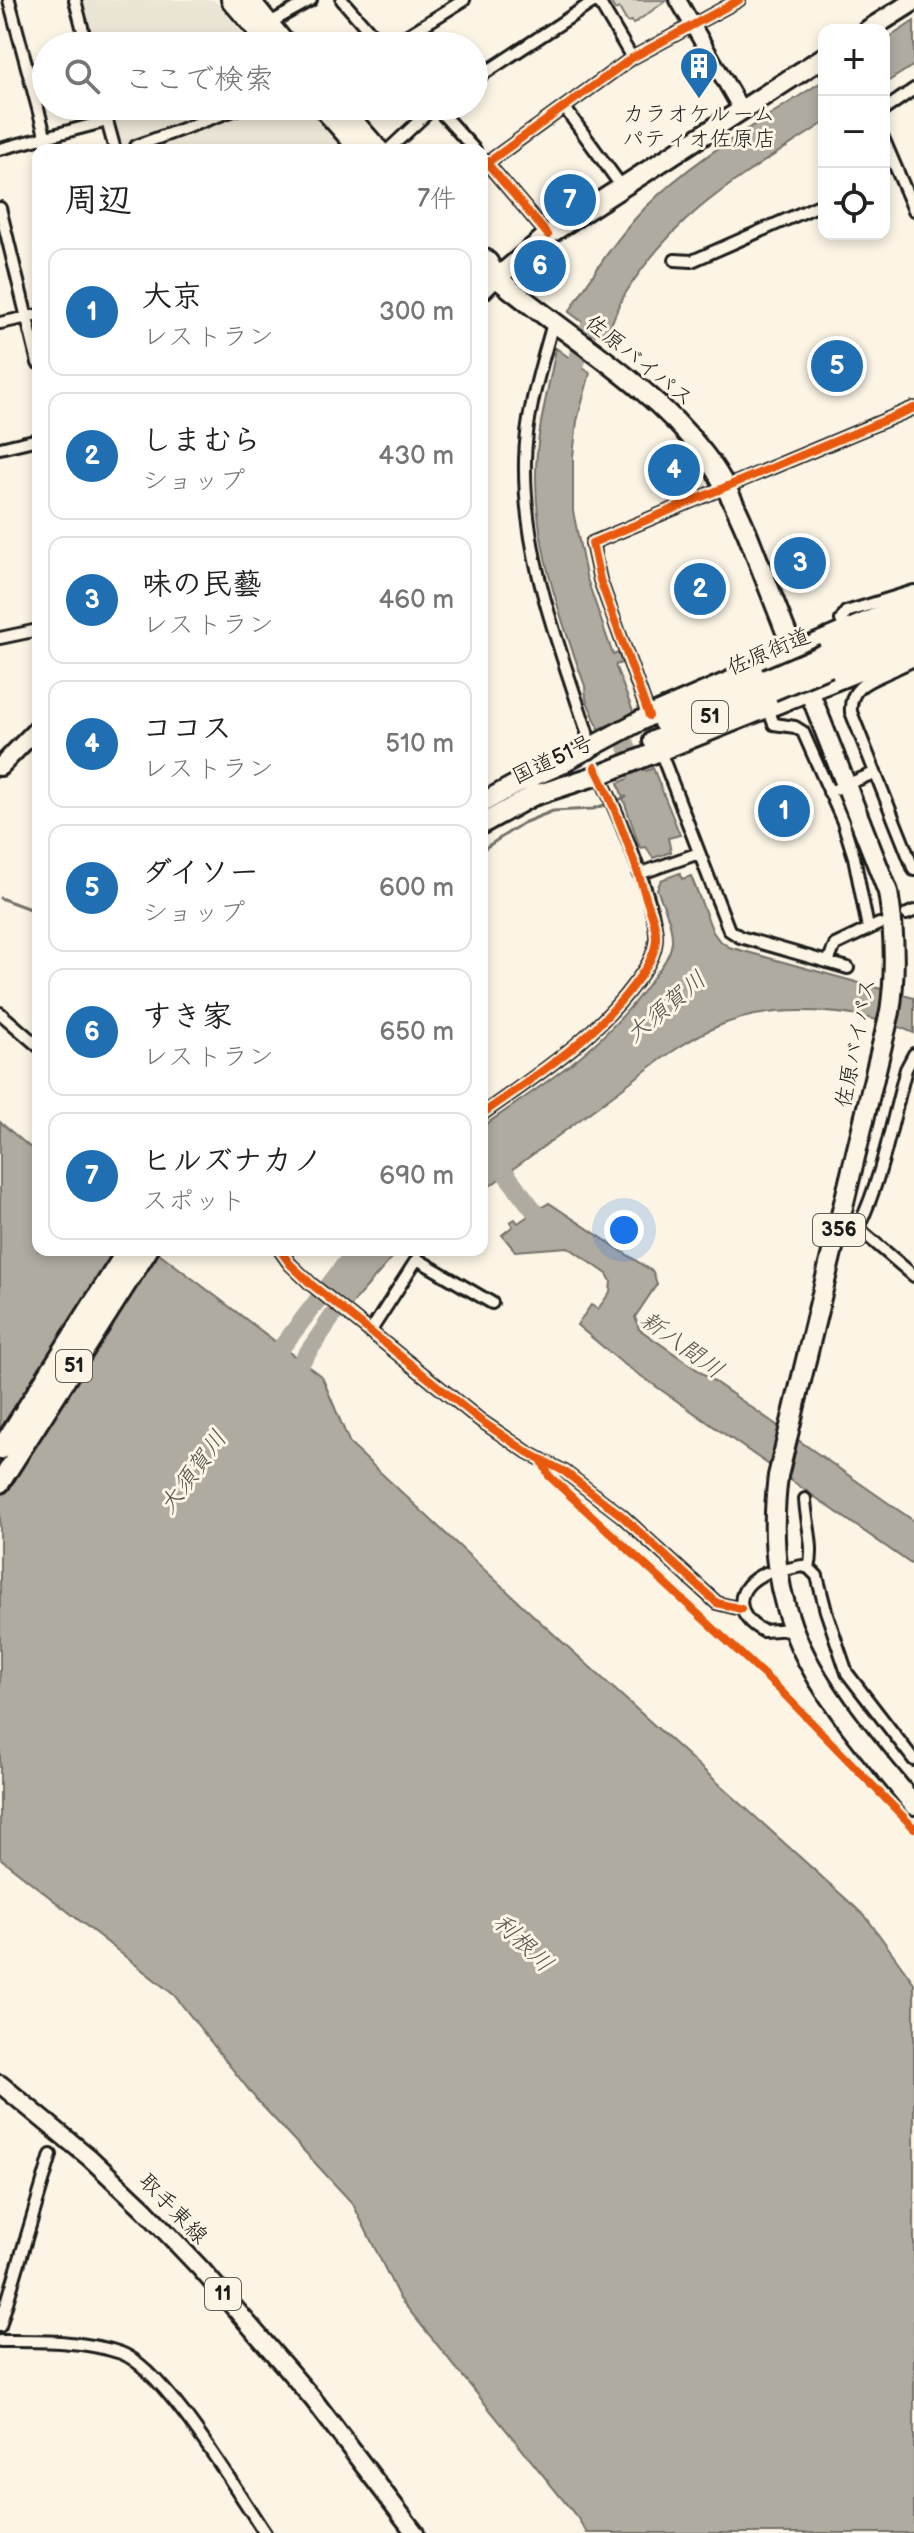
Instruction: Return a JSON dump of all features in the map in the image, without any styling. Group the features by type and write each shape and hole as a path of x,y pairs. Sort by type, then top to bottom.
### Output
{"highway":[{"path":"231,0 269,32"},
{"path":"250,0 265,32"},
{"path":"876,24 906,3"},
{"path":"490,276 548,235 818,61"},
{"path":"333,120 355,144"},
{"path":"352,120 374,144"},
{"name":"佐原バイパス","path":"490,276 662,408 707,457 748,535 888,892 894,927 894,983 885,1035 778,1476 774,1538 780,1585 792,1629 811,1670 828,1698 914,1805"},
{"path":"597,759 648,736 795,651 914,601"},
{"name":"佐原街道","path":"648,736 769,693 914,616"},
{"name":"佐原街道","path":"827,661 914,631"},
{"path":"597,759 648,736 769,693 809,692 894,664 914,649"},
{"name":"国道51号","path":"488,800 552,768 597,759"},
{"name":"国道51号","path":"488,821 597,759"},
{"name":"51","path":"0,1450 123,1256"},
{"name":"51","path":"0,1483 144,1256"}],"main road":[{"path":"0,767 32,734"},
{"name":"取手東線","path":"0,2084 90,2158 201,2269 313,2399 415,2533"}],"street":[{"path":"9,0 32,88"},
{"path":"75,0 83,32"},
{"path":"263,27 311,0"},
{"path":"342,0 370,32"},
{"path":"413,32 464,0"},
{"path":"488,71 597,0 632,58"},
{"path":"678,0 741,109"},
{"path":"488,158 632,58 739,0"},
{"path":"890,106 914,89"},
{"path":"564,107 622,187"},
{"path":"41,120 47,144"},
{"path":"141,144 207,120"},
{"path":"394,144 420,120"},
{"path":"448,120 470,144"},
{"path":"0,149 107,121 113,144"},
{"path":"890,153 914,210"},
{"path":"488,166 548,235"},
{"path":"890,174 898,171"},
{"path":"675,260 692,261 818,206"},
{"path":"0,208 4,244 32,314"},
{"path":"0,323 32,316"},
{"path":"488,1110 584,1040 618,1007 651,960 656,937 639,874 587,732 534,565 526,499 525,457 534,391 555,324"},
{"path":"848,968 740,937 729,930 648,736 600,580 592,543 914,408"},
{"path":"0,448 32,440"},
{"path":"845,629 841,620 846,612 914,591"},
{"path":"0,638 32,631"},
{"path":"914,660 894,664 854,690 850,700 851,712 914,870"},
{"path":"769,693 774,724 795,727 803,732 843,822 854,857 868,928"},
{"path":"829,792 874,773"},
{"path":"639,874 699,853"},
{"path":"828,962 835,945 879,924"},
{"path":"0,1013 32,1041"},
{"path":"914,1054 906,1069 867,1210 841,1225 914,1276"},
{"path":"285,1256 315,1288 480,1420 527,1452 565,1472 622,1516 717,1603 741,1609"},
{"path":"370,1332 417,1259 492,1303"},
{"path":"805,1499 806,1523 813,1553 809,1568"},
{"path":"788,1569 802,1566 817,1576 847,1673 914,1760"},
{"path":"766,1573 745,1589 741,1609 748,1621 763,1631 792,1629"},
{"path":"0,2326 51,2155"},
{"path":"0,2341 34,2341 98,2348 136,2361 155,2378 187,2418 265,2533"}],"shaded area":[{"path":"81,0 214,0 242,32 89,32"},
{"path":"617,0 667,0 633,24 627,22 619,8 615,10 611,3"},
{"path":"113,120 318,120 340,144 119,144"}],"water":[{"path":"914,21 914,65 890,80 890,37"},
{"path":"818,84 818,127 714,196 667,239 625,294 604,338 569,312 604,258 645,208 686,171"},
{"path":"556,348 590,373 577,421 573,511 586,576 613,655 618,653 622,663 615,665 634,714 599,729 586,699 585,686 548,572 538,513 538,439"},
{"path":"653,768 680,835 668,838 671,852 653,858 646,847 640,848 618,783"},
{"path":"680,873 682,879 691,876 713,932 729,947 914,998 914,1033 868,1018 815,1011 789,1011 738,1019 693,1039 660,1060 510,1171 512,1174 505,1180 502,1177 488,1188 488,1123 553,1078 595,1044 634,1003 669,953 671,928 657,889 661,880"},
{"name":"利根川","path":"0,1122 32,1149 32,1256 163,1256 322,1377 350,1444 537,1619 866,1917 914,1983 914,2533 587,2533 400,2299 353,2204 256,2099 174,1995 0,1858"},
{"path":"523,1192 537,1210 549,1203 653,1272 657,1284 635,1317 639,1329 914,1521 914,1566 621,1362 577,1325 591,1305 598,1309 610,1292 611,1281 607,1274 568,1247 515,1251 502,1235 513,1226 510,1222 515,1219 518,1223 531,1214 517,1196"},
{"path":"343,1256 394,1256 349,1307 322,1284"}],"waterway":[{"path":"568,384 597,307"},
{"path":"617,718 644,796"},
{"path":"488,846 523,823 553,811 593,809 626,797"},
{"path":"0,898 32,910"},
{"name":"新八間川","path":"499,1165 536,1213"},
{"path":"268,1365 351,1256"},
{"name":"大須賀川","path":"289,1380 349,1292"}],"cycle path":[{"path":"488,162 632,58 739,0"},
{"path":"488,164 548,235"},
{"path":"649,716 600,580 592,543 914,408"},
{"path":"488,1110 544,1070 602,1021 639,978 654,951 656,934 653,918 623,831 595,767"},
{"path":"284,1256 311,1284 480,1420 527,1452 565,1472 622,1516 717,1603 741,1609"},
{"path":"542,1461 549,1476 779,1689 914,1828"}],"place":[{"name":"カラオケルーム パティオ佐原店","path":"699,100"},
{"name":"ヒルズナカノ","path":"570,200"},
{"name":"すき家","path":"540,266"},
{"name":"ダイソー","path":"837,366"},
{"name":"ココス","path":"674,470"},
{"name":"味の民藝","path":"800,563"},
{"name":"しまむら","path":"700,589"},
{"name":"大京","path":"784,811"}]}
